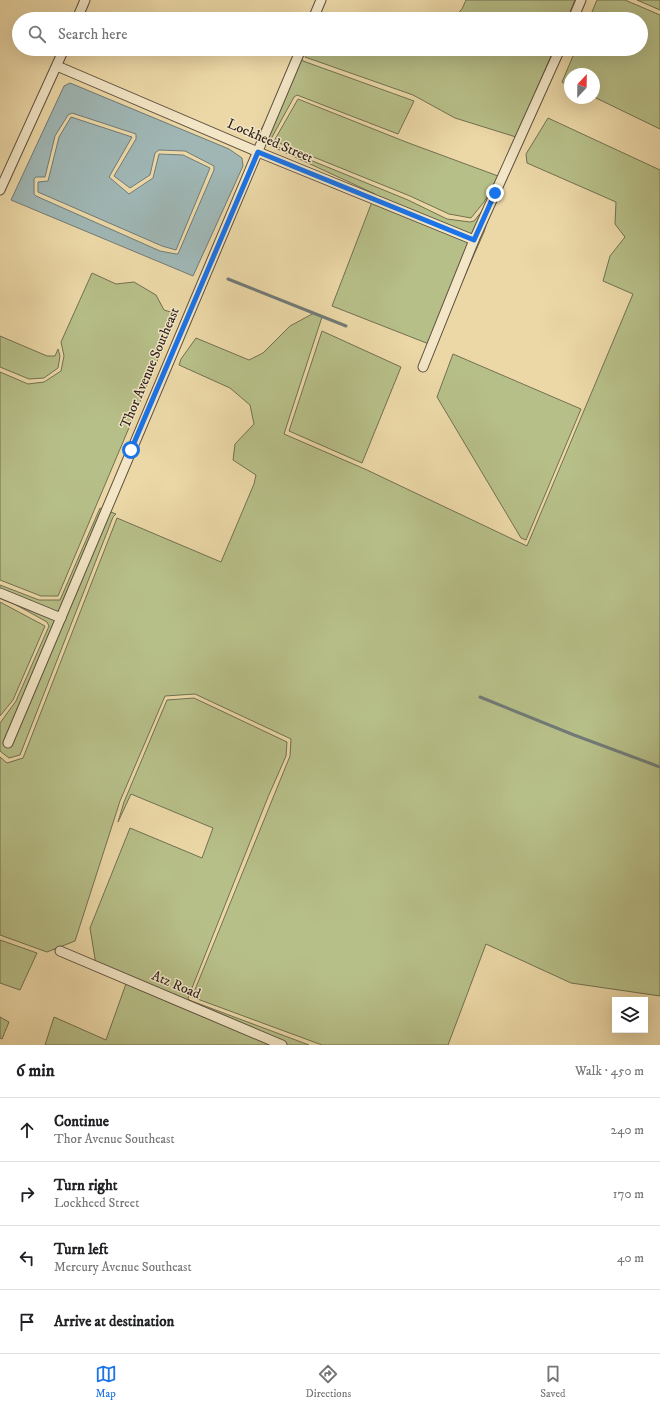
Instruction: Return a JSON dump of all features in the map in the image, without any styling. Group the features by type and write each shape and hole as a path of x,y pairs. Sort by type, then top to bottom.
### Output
{"street":[{"path":"80,12 85,0"},
{"path":"316,12 321,0"},
{"path":"576,12 582,0"},
{"path":"0,190 61,56"},
{"name":"Thor Avenue Southeast","path":"8,743 298,56"},
{"path":"423,367 474,240 557,56"},
{"name":"Lockheed Street","path":"57,66 258,152 474,240"},
{"path":"0,593 61,618"},
{"name":"Atz Road","path":"60,951 282,1045"}],"green space":[{"path":"466,0 575,0 570,12 459,12"},
{"path":"597,0 625,0 660,15 660,129 600,100 600,68 568,68 573,56 648,56 648,12 592,12"},
{"path":"637,0 660,0 660,10"},
{"path":"302,56 303,61 414,101 398,134 297,95 294,97 271,139 271,144 408,200 447,219 470,222 474,221 487,205 501,180 484,232 434,346 332,306 375,194 256,139"},
{"path":"551,56 516,137 455,118 413,95 305,57"},
{"path":"298,99 406,142 498,176 484,202 471,218 449,214 410,196 274,141"},
{"path":"548,118 660,170 660,996 571,983 486,944 448,1045 322,1045 192,997 290,756 291,739 195,694 165,696 120,801 75,941 47,952 0,935 0,757 7,763 23,758 117,518 221,562 254,484 256,475 233,460 235,444 254,424 250,405 230,388 179,365 181,359 196,338 249,360 263,353 290,326 314,313 322,317 284,434 367,470 527,546 633,294 603,281 610,256 625,237 615,224 616,202 527,163 526,154"},
{"path":"92,273 116,284 134,282 156,295 164,310 177,314 58,596 41,596 0,580 0,372 28,384 44,382 61,371 64,356 61,342"},
{"path":"322,331 401,367 362,463 289,431"},
{"path":"0,336 47,356 55,356 58,349 60,356 58,368 44,378 29,379 0,367"},
{"path":"453,354 581,409 526,540 521,538 437,397"},
{"path":"100,508 116,514 113,517 20,755 9,758 0,751 0,723 16,701 49,626 47,622 0,596 0,585 39,600 60,600"},
{"path":"0,602 45,626 13,700 0,716"},
{"path":"194,698 287,742 286,756 268,797 188,998 189,1000 309,1045 45,1045 54,1017 106,1040 127,981 96,965 90,928 130,828 202,858 213,828 131,794 118,822 124,802 167,700"},
{"path":"0,940 37,953 20,990 0,983"},
{"path":"0,1017 9,1022 2,1039 0,1038"}],"water":[{"path":"70,83 229,149 242,158 243,166 193,276 11,200 64,86","holes":["72,113 136,134 136,139 114,176 130,188 150,175 155,153 159,150 185,151 214,166 214,170 178,254 160,251 34,194 34,179 36,177 45,177 55,136 68,115"]},
{"path":"71,117 132,137 109,177 129,194 153,178 159,154 183,155 210,168 176,250 162,246 38,192 38,182 48,181 59,137"}],"waterway":[{"path":"228,279 346,326"},
{"path":"480,697 574,735 660,767"}],"route":[{"path":"131,450 258,152 474,240 495,193"}]}
